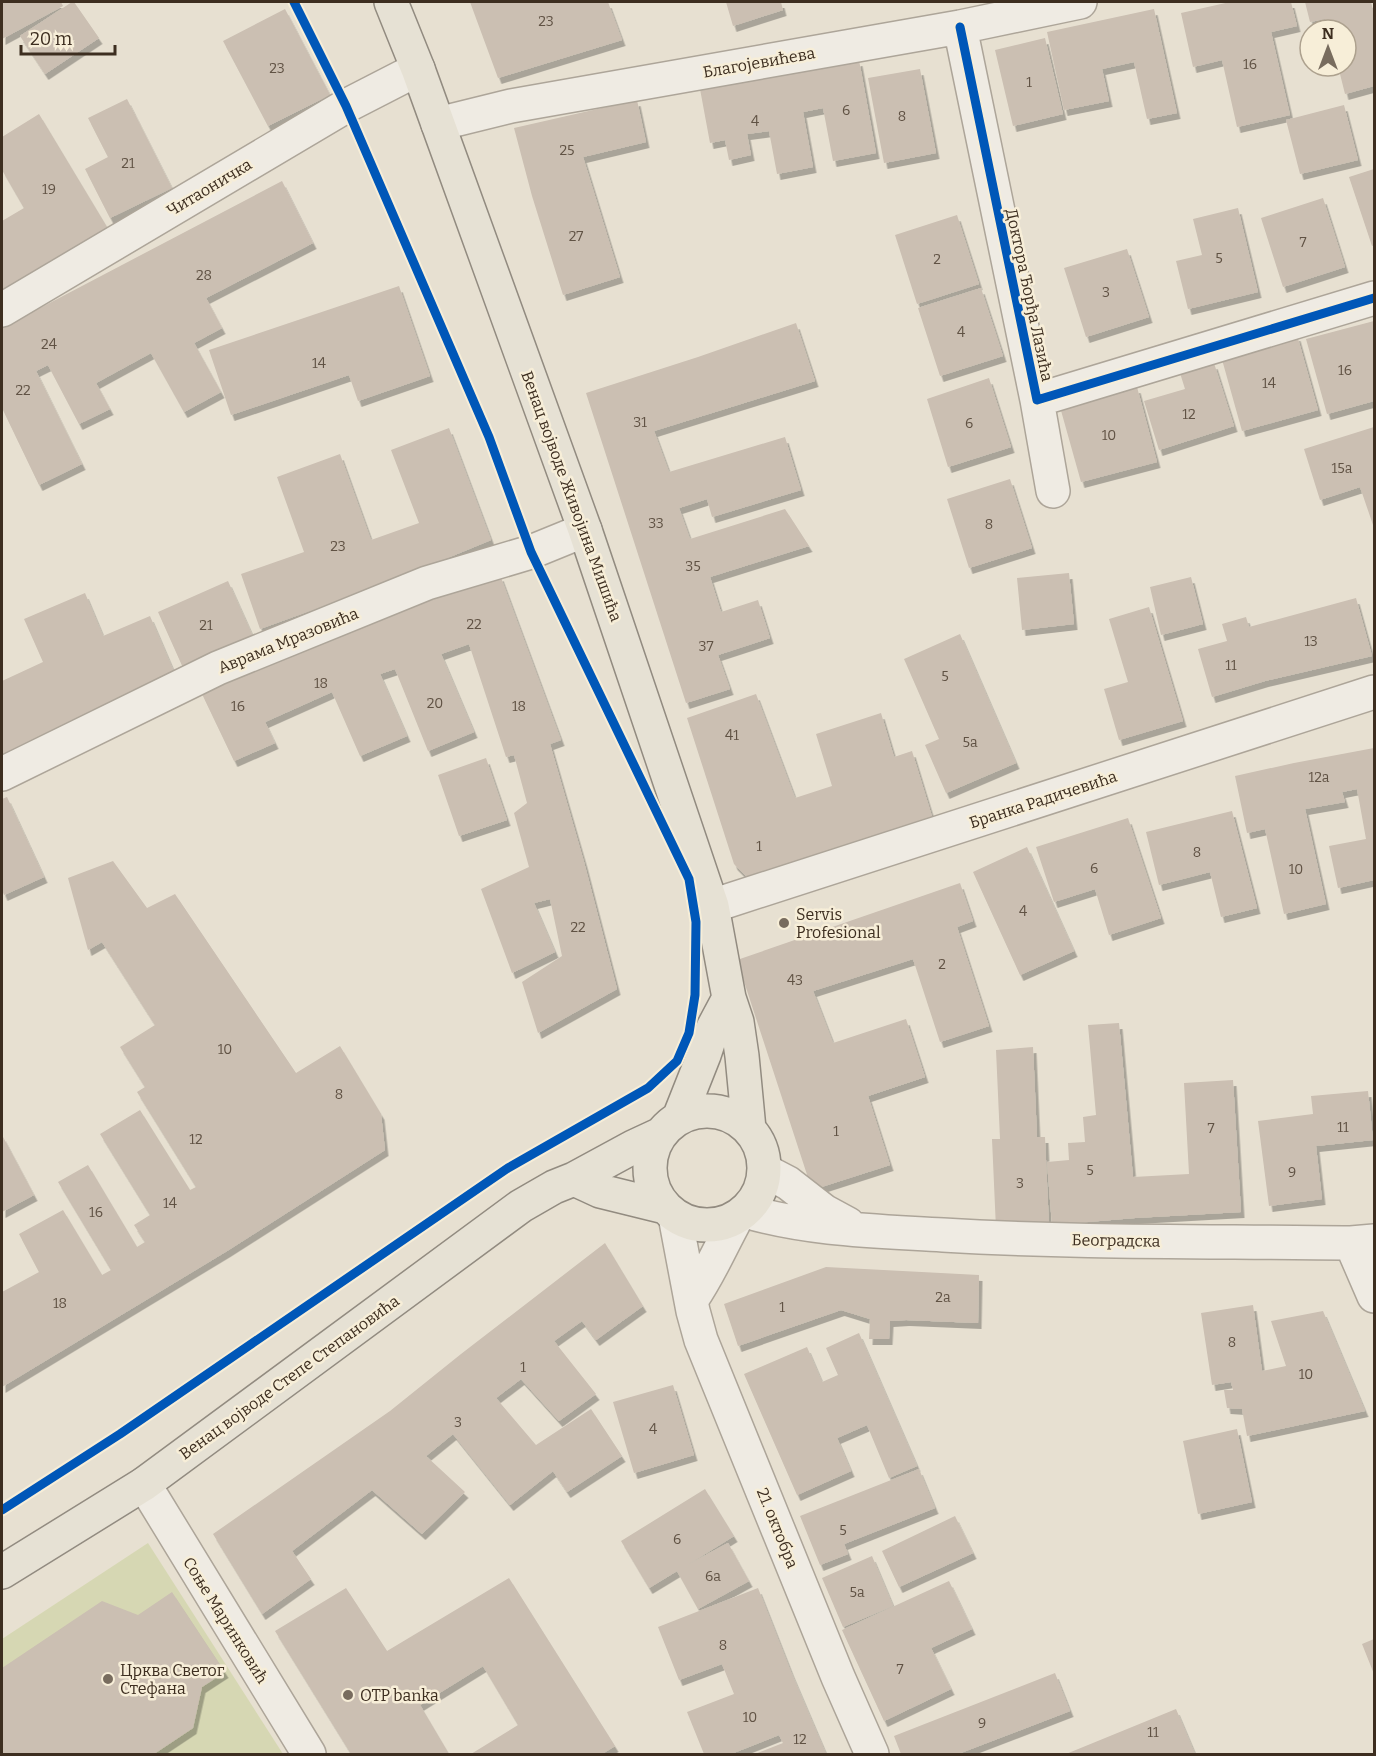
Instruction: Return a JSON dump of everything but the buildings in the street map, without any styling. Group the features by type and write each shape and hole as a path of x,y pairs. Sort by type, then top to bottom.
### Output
{"main road":[{"name":"Венац војводе Живојина Мишића","path":"391,2 418,69 585,530 712,906 729,998 737,1022 749,1129"},
{"path":"670,1211 657,1196 652,1184 651,1157 655,1144 670,1126 704,1055 713,1028 729,998"},
{"path":"574,1179 600,1191 670,1211 690,1222 706,1225 722,1224 741,1214 759,1193 765,1171 758,1141 749,1129 736,1119 722,1113 706,1111 690,1113 670,1126"},
{"name":"Венац војводе Степе Степановића","path":"4,1565 144,1484 521,1206 670,1126"}],"street":[{"name":"Благојевићева","path":"438,124 511,106 960,27 1080,2"},
{"name":"Доктора Ђорђа Лазића","path":"960,27 1037,400 1053,491"},
{"name":"Читаоничка","path":"2,310 346,106 418,69"},
{"name":"Доктора Ђорђа Лазића","path":"1037,400 1374,298"},
{"name":"Аврама Мразовића","path":"2,774 218,668 427,583 531,552 585,530"},
{"name":"Бранка Радичевића","path":"712,906 1374,692"},
{"name":"Београдска","path":"765,1171 788,1183 824,1211 858,1229"},
{"name":"21. октобра","path":"670,1211 701,1340 872,1755"},
{"name":"Београдска","path":"741,1214 858,1229 1016,1239 1363,1242"},
{"path":"692,1299 741,1214"},
{"path":"1363,1242 1374,1296"},
{"name":"Соње Маринковић","path":"144,1484 309,1755"}],"green space":[{"name":"Црква Светог Стефана","path":"148,1543 283,1754 2,1754 2,1639"}],"cycle path":[{"path":"2,1510 120,1434 508,1168 648,1088 677,1061 689,1033 695,995 696,922 689,879 531,552 489,437 346,106 294,2"},
{"path":"960,27 1037,400 1374,298"}],"place":[{"name":"Servis Profesional","path":"784,923"},
{"name":"Црква Светог Стефана","path":"108,1679"},
{"name":"OTP banka","path":"348,1695"}]}
